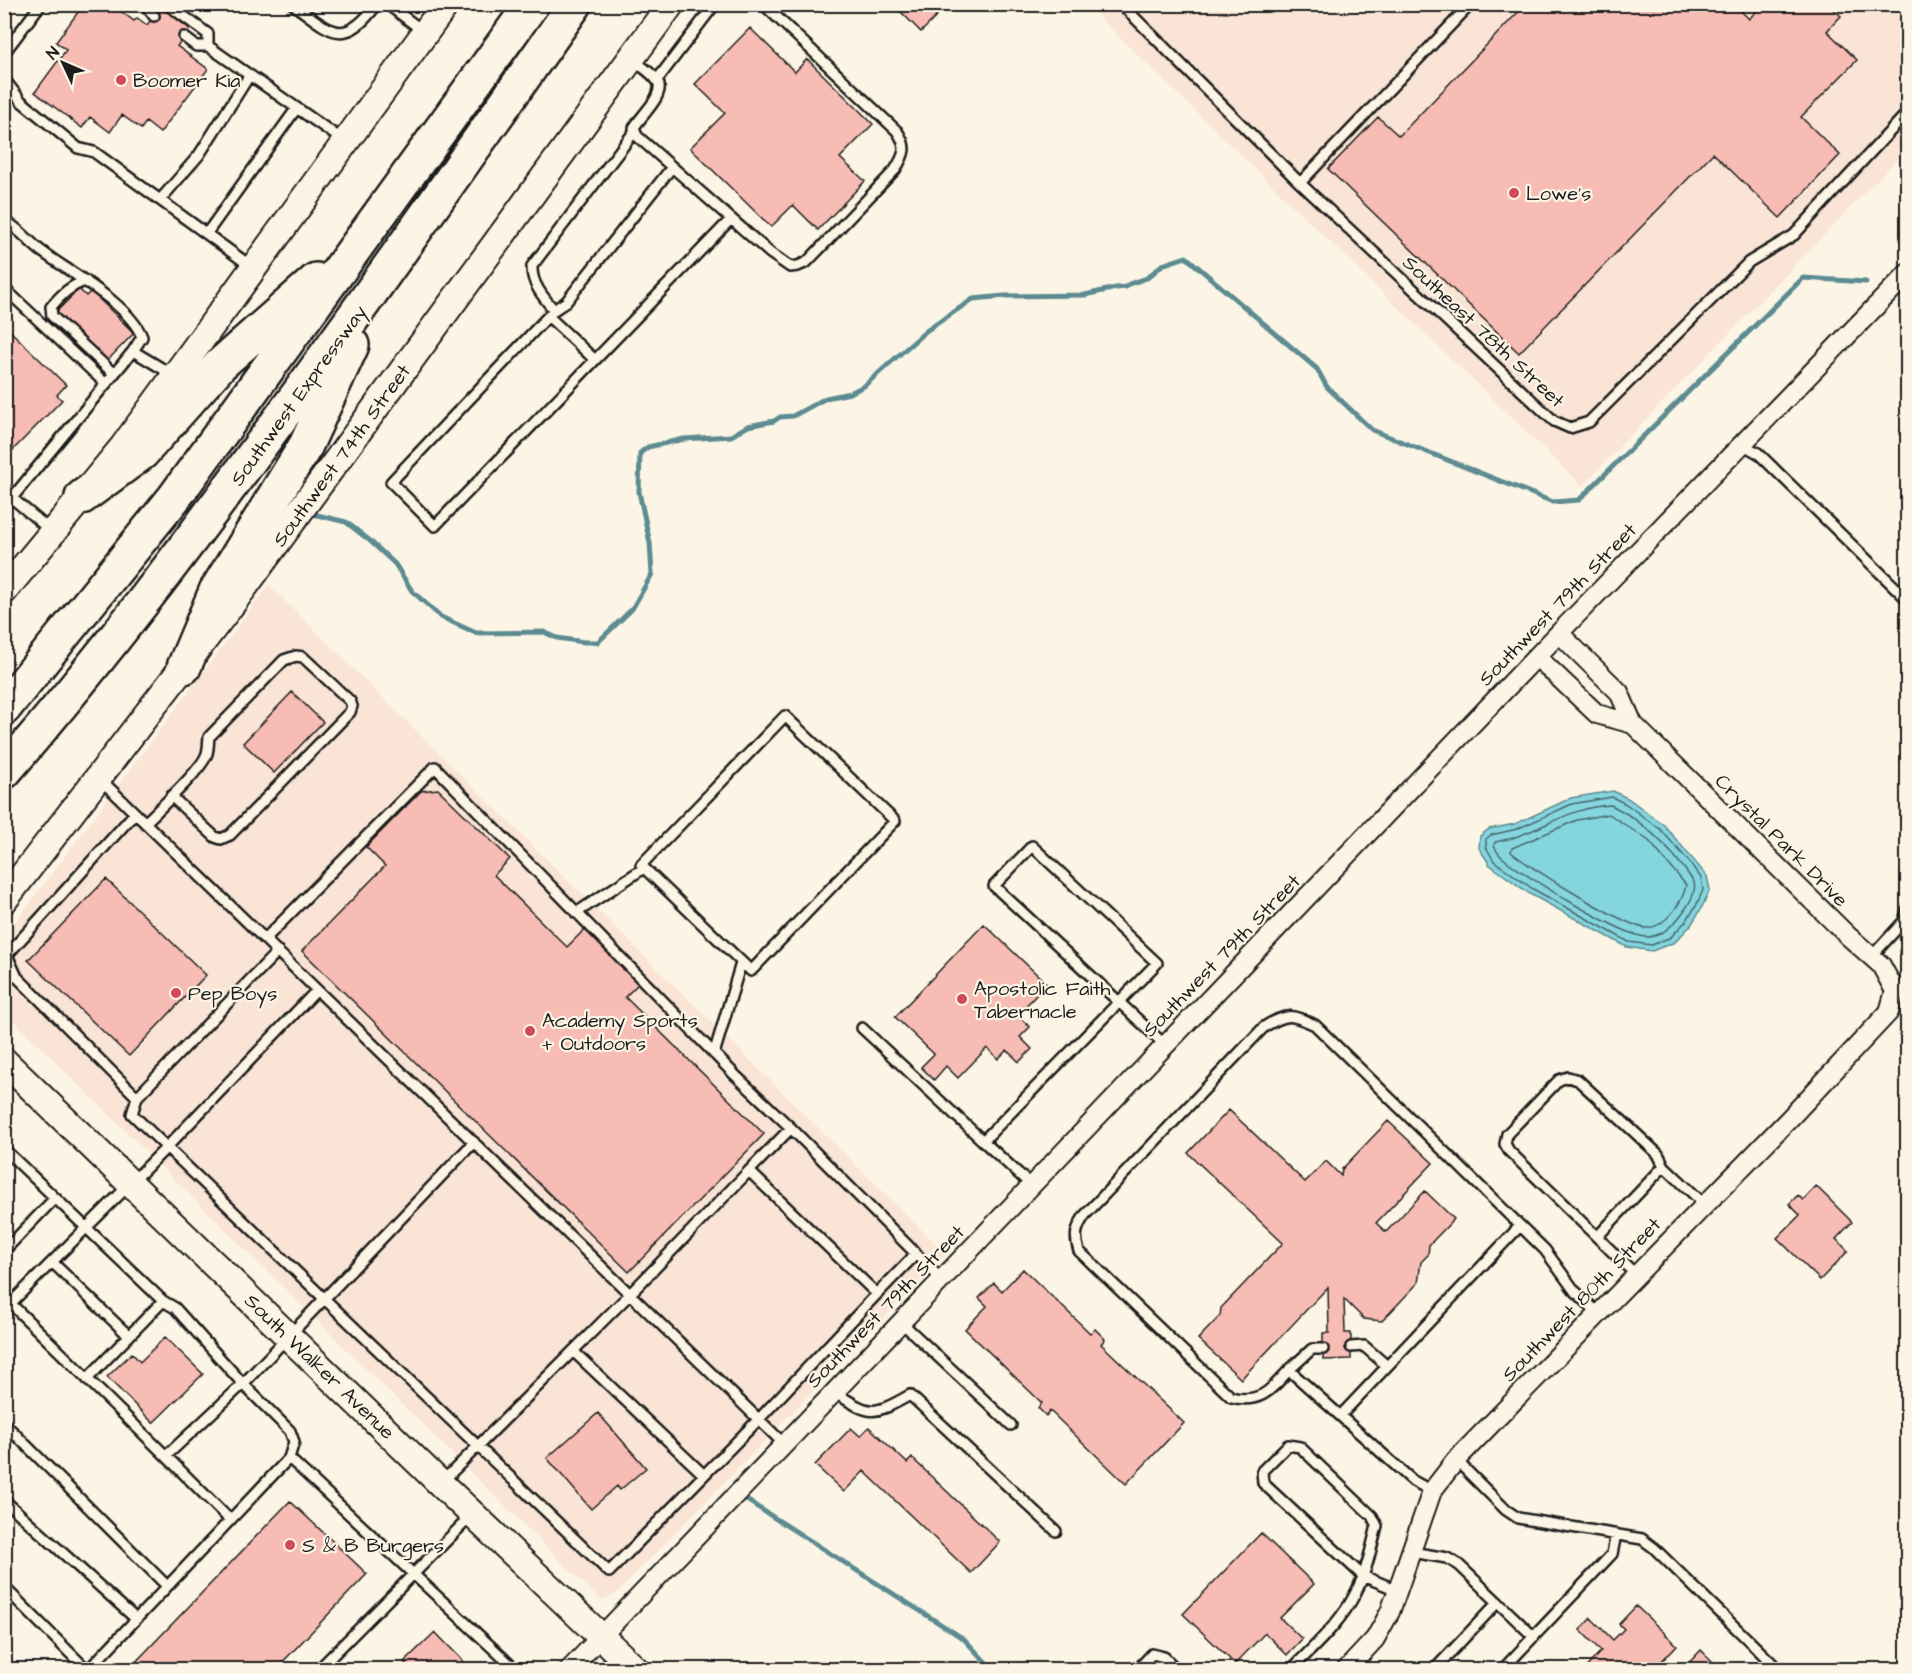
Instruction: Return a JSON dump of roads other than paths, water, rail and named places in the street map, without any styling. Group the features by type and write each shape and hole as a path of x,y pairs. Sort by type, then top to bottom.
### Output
{"highway":[{"name":"Southwest Expressway","path":"4,708 174,498 532,4"},
{"name":"Southwest Expressway","path":"4,772 65,702 217,505 381,280 575,4"},
{"path":"81,497 142,453 222,364 364,237"},
{"path":"184,667 216,591 306,445 381,280"}],"main road":[{"path":"7,583 53,533 123,447 446,4"},
{"name":"Southwest 74th Street","path":"4,900 184,667 671,4"},
{"name":"South Walker Avenue","path":"4,1061 636,1670"}],"street":[{"name":"Southwest 79th Street","path":"569,1670 1559,633 1908,273"},
{"name":"Crystal Park Drive","path":"1559,633 1619,692 1633,724 1847,936 1881,965 1895,991"},
{"name":"Crystal Park Drive","path":"1537,657 1597,714 1633,724"},
{"name":"Southwest 80th Street","path":"1346,1670 1375,1639 1390,1612 1432,1491 1456,1460 1705,1205 1889,1012 1895,991"}],"lane":[{"path":"4,53 40,4"},
{"path":"145,4 154,16"},
{"path":"167,4 208,34 208,46"},
{"path":"293,4 326,28 344,33 356,28 377,4"},
{"path":"387,4 425,32"},
{"path":"657,80 715,4"},
{"path":"634,132 783,264 790,267 807,262 895,170 902,159 904,140 763,4"},
{"name":"Southeast 78th Street","path":"1121,4 1300,183 1554,422 1570,428 1589,422 1749,262 1794,235 1908,112"},
{"path":"1300,183 1471,4"},
{"path":"184,37 196,46 208,46 345,141"},
{"path":"595,360 551,313 532,277 532,266 634,132 636,124 657,96 659,87 657,80 632,58"},
{"path":"160,200 200,155 249,76"},
{"path":"4,79 21,101 78,148 94,152 254,268"},
{"path":"207,233 296,109"},
{"path":"672,167 566,302 551,313 391,482 435,526 731,219"},
{"path":"4,221 42,253 86,280 137,324 142,337 106,384 8,495 53,533"},
{"path":"86,280 58,299 51,307 52,316 114,374"},
{"path":"4,288 106,384"},
{"path":"133,351 175,376"},
{"path":"1742,444 1758,453 1908,600"},
{"path":"146,823 171,796 204,761 208,751 208,737 284,660 296,656 303,657 350,700 352,706 350,712 230,835 221,839 215,837 171,796"},
{"path":"786,716 895,821 751,971 741,963 641,866 786,716"},
{"path":"266,939 435,767 714,1054 942,1280"},
{"path":"99,778 784,1444"},
{"path":"135,813 7,955 17,977 137,1096"},
{"path":"983,1141 1119,1002 1157,963 1032,846 994,886 1119,1002 1166,1046"},
{"path":"576,913 644,868"},
{"path":"1871,957 1904,921 1907,912"},
{"path":"278,951 137,1096 132,1114 609,1572 916,1254"},
{"path":"714,1054 741,963"},
{"path":"230,1520 87,1379 8,1307 167,1147 317,990"},
{"path":"1323,1349 1312,1349 1266,1394 1244,1400 1231,1397 1079,1251 1075,1239 1078,1226 1086,1215 1264,1028 1281,1017 1293,1015 1315,1024 1519,1227 1545,1250 1574,1290 1599,1314"},
{"path":"862,1028 1032,1186"},
{"path":"1636,1275 1509,1151 1505,1144 1507,1134 1544,1095 1559,1080 1568,1077 1578,1080 1658,1154 1665,1166 1705,1205"},
{"path":"441,1484 791,1128"},
{"path":"166,1456 243,1384 474,1142"},
{"path":"4,1149 163,1301 175,1308 243,1384 290,1431 294,1442 289,1458 88,1670 4,1587"},
{"path":"1597,1237 1665,1166"},
{"path":"749,1172 877,1294"},
{"path":"4,1251 55,1198"},
{"path":"1341,1414 1519,1227"},
{"path":"52,1262 129,1336"},
{"path":"87,1379 163,1301"},
{"path":"901,1322 1011,1425"},
{"path":"1351,1347 1364,1346 1387,1366"},
{"path":"573,1351 704,1475"},
{"path":"1289,1370 1341,1414 1413,1481 1432,1491"},
{"path":"834,1392 863,1410 883,1410 910,1395 1056,1532"},
{"path":"4,1423 167,1586"},
{"path":"1291,1670 1334,1625 1356,1593 1363,1576 1377,1526 1372,1516 1300,1447 1288,1445 1262,1471 1263,1483 1363,1576 1397,1590"},
{"path":"289,1458 516,1670"},
{"path":"1456,1460 1506,1510 1518,1518 1642,1539 1779,1670"},
{"path":"4,1500 136,1619"},
{"path":"318,1670 473,1514"},
{"path":"1502,1670 1612,1554 1616,1534"},
{"path":"1411,1552 1447,1557 1459,1564 1534,1637"},
{"path":"1434,1670 1498,1602"},
{"path":"1137,1670 1152,1654 1164,1657 1177,1670"}],"water":[{"path":"1613,791 1629,799 1664,825 1707,876 1710,890 1691,925 1675,942 1652,951 1627,947 1530,894 1490,865 1479,848 1480,836 1489,829 1515,824 1571,798"}],"waterway":[{"path":"313,514 346,522 395,564 412,591 441,617 476,633 544,632 557,638 598,642 632,609 652,574 650,543 639,492 640,453 648,447 684,439 731,436 748,426 774,421 780,417 793,416 826,398 850,393 864,386 926,331 973,299 1005,296 1085,295 1126,287 1147,278 1162,265 1186,257 1317,369 1327,387 1372,430 1553,502 1579,500 1803,278 1866,282"},
{"path":"748,1501 964,1639 993,1670"}],"place":[{"name":"Boomer Kia","path":"121,80"},
{"name":"Lowe's","path":"1514,193"},
{"name":"Pep Boys","path":"176,993"},
{"name":"Apostolic Faith Tabernacle","path":"962,999"},
{"name":"Academy Sports + Outdoors","path":"530,1031"},
{"name":"S & B Burgers","path":"290,1545"}]}
